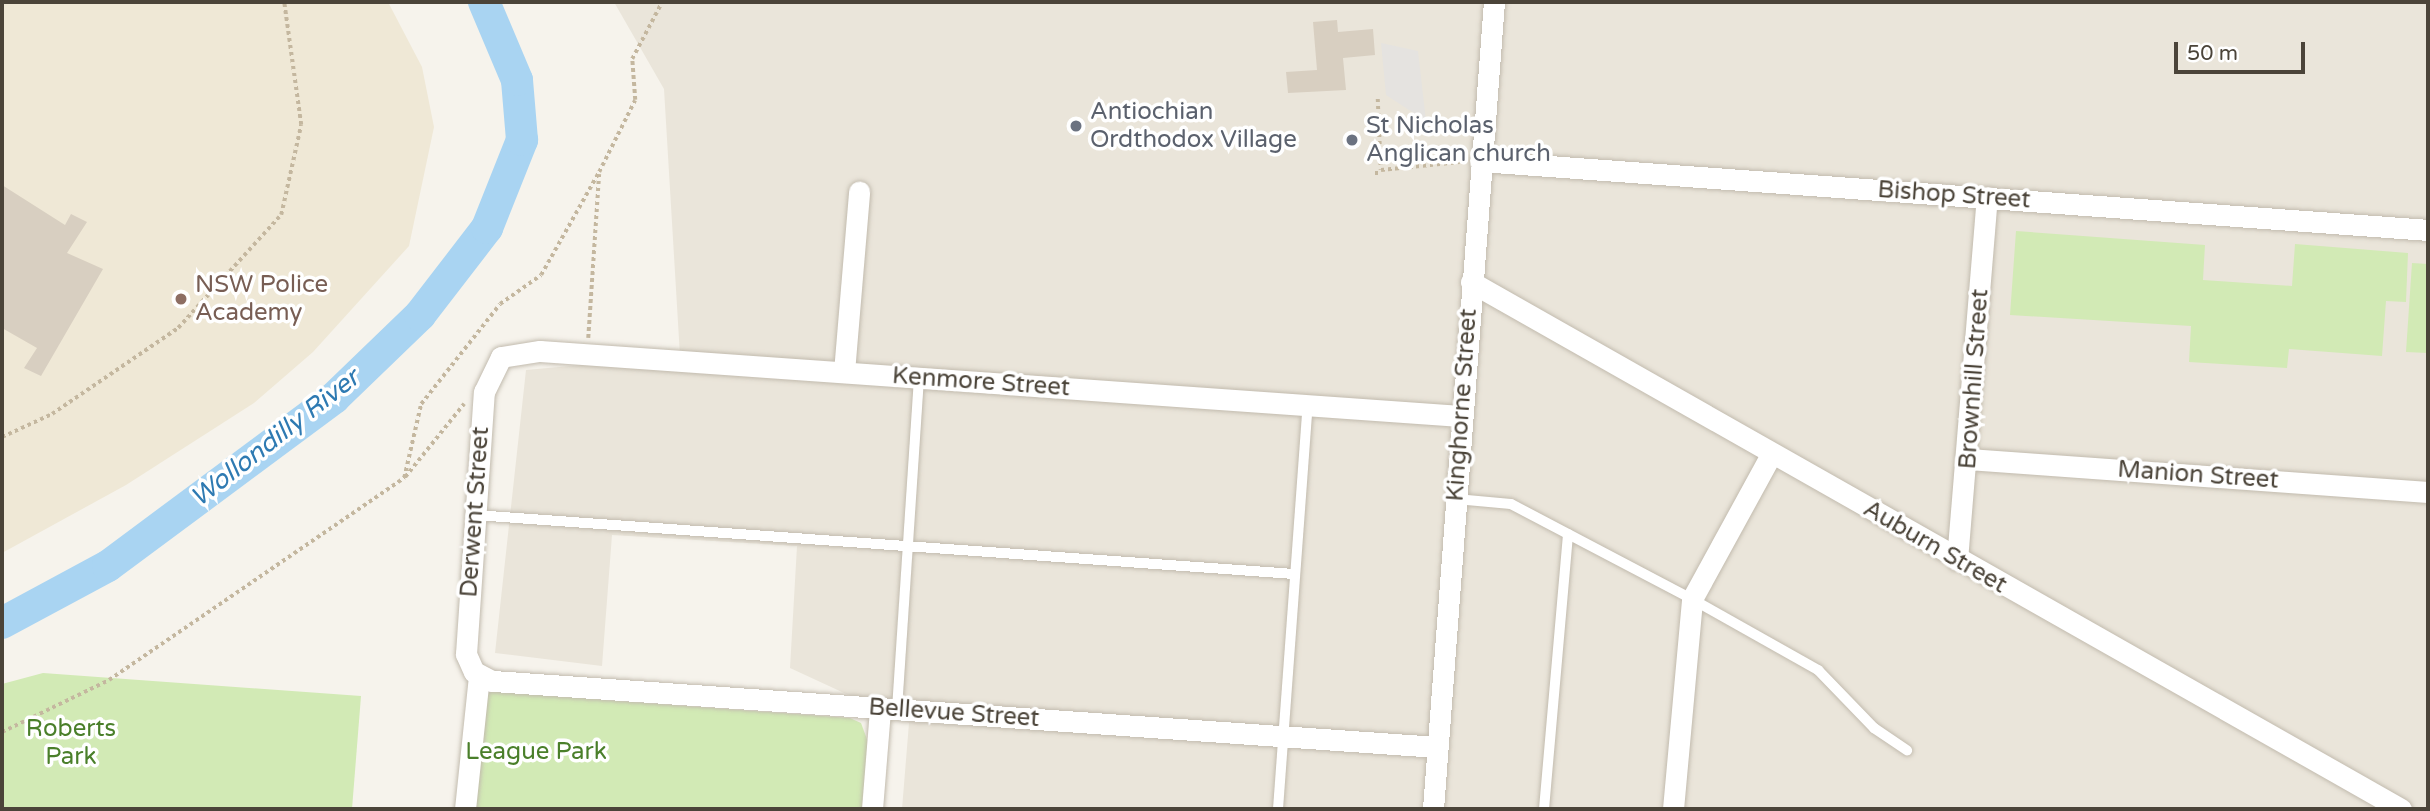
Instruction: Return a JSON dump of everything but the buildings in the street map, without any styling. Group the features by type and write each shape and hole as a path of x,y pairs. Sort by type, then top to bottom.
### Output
{"street":[{"name":"Kinghorne Street","path":"1433,809 1471,282 1470,162 1494,2"},
{"name":"Bishop Street","path":"1470,162 2428,230"},
{"path":"844,372 859,192"},
{"name":"Brownhill Street","path":"1957,560 1968,459 1987,197"},
{"name":"Auburn Street","path":"1471,282 1957,560 2401,809"},
{"name":"Kenmore Street","path":"495,364 518,351 586,354 1461,416"},
{"name":"Derwent Street","path":"465,809 477,673 466,635 475,514 495,364"},
{"path":"1673,809 1692,599 1772,453"},
{"name":"Manion Street","path":"1968,459 2428,492"},
{"name":"Bellevue Street","path":"477,673 512,684 1437,747"},
{"path":"872,809 888,709"}],"lane":[{"path":"888,709 909,543 919,377"},
{"path":"1278,809 1308,404"},
{"path":"1455,499 1511,504 1692,599 1818,670 1874,728 1907,750"},
{"path":"475,514 909,543 1295,574"},
{"path":"1544,809 1568,534"}],"path":[{"path":"2,437 52,414 178,328 281,215 301,125 284,2"},
{"path":"404,478 421,404 500,304 541,275 599,172 635,100 632,59 663,2"},
{"path":"1378,99 1381,170 1470,162"},
{"path":"586,354 599,172"},
{"path":"2,732 109,680 404,478 495,364"}],"shaded area":[{"name":"NSW Police Academy","path":"2,2 388,2 422,67 434,127 409,246 313,352 254,403 126,485 2,553"},
{"path":"614,2 2428,2 2428,809 902,809 909,723 790,668 797,546 612,535 602,666 495,653 526,370 680,356 664,89"},
{"path":"1381,43 1418,51 1426,121 1386,95"}],"green space":[{"path":"2016,231 2205,245 2203,280 2292,286 2295,244 2408,253 2406,302 2386,301 2382,356 2289,349 2287,368 2189,362 2191,326 2010,315"},
{"path":"2412,263 2428,264 2428,353 2406,352"},
{"name":"Roberts Park","path":"43,673 361,696 352,809 2,809 2,684"},
{"name":"League Park","path":"484,691 850,718 861,723 868,742 863,809 470,809"}],"waterway":[{"name":"Wollondilly River","path":"2,623 108,566 334,398 420,315 487,228 522,140 517,80 484,2"}],"place":[{"name":"Antiochian Ordthodox Village","path":"1076,126"},
{"name":"St Nicholas Anglican church","path":"1352,140"},
{"name":"NSW Police Academy","path":"181,299"}]}
